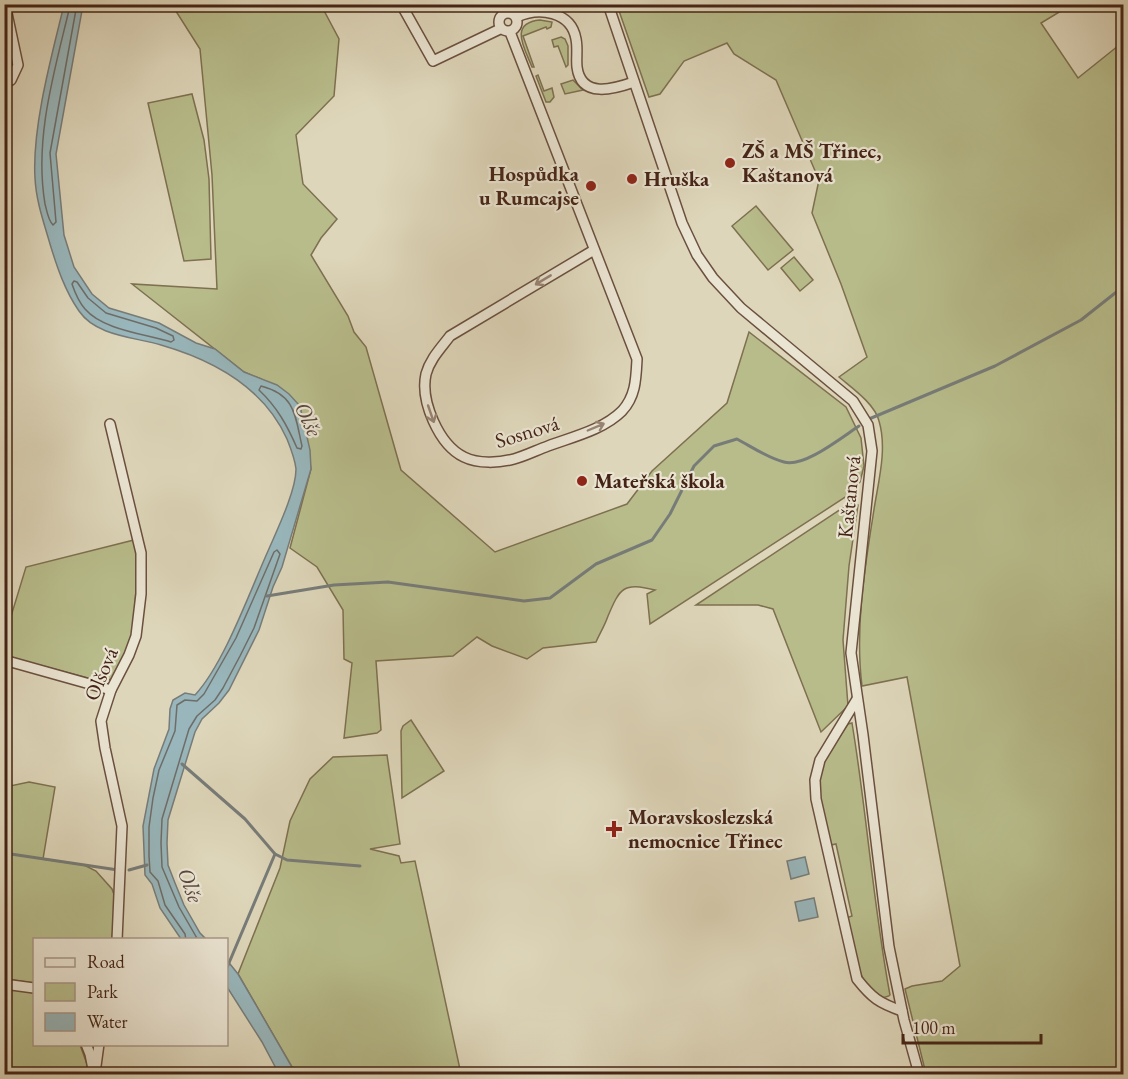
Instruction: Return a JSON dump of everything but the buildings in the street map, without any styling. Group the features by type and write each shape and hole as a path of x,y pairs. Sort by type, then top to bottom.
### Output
{"street":[{"path":"5,4 18,65 8,82"},
{"path":"401,4 433,61 514,28 517,17 527,12 543,11 566,21 576,37 579,74 584,81 592,87 607,90 634,82"},
{"name":"Kaštanová","path":"608,4 682,223 696,255 712,278 741,308 853,401 868,425 872,451 851,653 889,947 902,1011 919,1074"},
{"path":"505,30 500,22 502,9 517,17"},
{"name":"Sosnová","path":"505,30 594,249 637,359 636,386 623,410 601,425 514,459 483,462 464,457 444,441 434,422 425,395 426,375 434,357 450,336 594,249"},
{"name":"Olšová","path":"110,424 141,553 141,594 136,636 111,690 101,721 122,826 117,938"},
{"path":"4,660 111,690"},
{"path":"857,699 820,760 815,780 816,799 857,979 880,1003 902,1011"},
{"path":"4,984 33,988"},
{"path":"87,1046 94,1074"},
{"path":"94,1074 99,1046"}],"green space":[{"path":"172,5 321,5 339,39 334,96 296,135 303,184 337,219 321,238 311,255 348,316 354,332 366,347 401,470 495,552 627,504 652,471 727,403 749,332 846,407 861,438 864,466 860,482 847,496 650,624 647,594 655,590 629,587 624,589 616,599 596,642 543,648 527,659 492,646 477,637 453,656 376,661 381,730 377,733 344,738 352,663 344,659 343,610 317,567 290,548 311,469 300,406 261,379 244,372 132,284 217,289 212,175 200,49"},
{"path":"617,5 1071,5 1041,23 1078,78 1123,42 1123,1074 926,1074 905,989 942,981 960,966 907,677 862,686 861,601 881,468 881,432 873,408 839,377 867,357 812,213 819,180 776,80 734,54 727,43 684,61 660,94 649,97"},
{"path":"540,20 552,22 551,27 523,36 534,67 532,67 521,38 522,31 524,26 530,22"},
{"path":"561,37 565,39 568,46 568,65 566,67 558,46 554,47 552,40"},
{"path":"538,75 544,91 552,88 554,97 550,102 546,102 536,76"},
{"path":"573,80 583,90 565,94 561,84"},
{"path":"192,94 204,140 209,179 211,259 184,261 148,103"},
{"path":"756,206 793,250 768,270 732,226"},
{"path":"794,257 813,280 800,291 781,268"},
{"path":"850,503 858,505 849,566 843,640 848,706 821,732 773,609 758,605 696,605"},
{"path":"134,540 138,558 133,636 113,679 99,681 5,656 5,636 26,567"},
{"path":"411,720 444,771 402,798 401,731 403,726"},
{"path":"852,723 890,995 881,998 874,995 867,987 853,950 846,918 852,916 836,844 831,845 820,796 821,769 848,724"},
{"path":"387,755 400,844 370,849 399,856 401,863 415,861 461,1074 296,1074 238,974 280,868 290,821 310,779 333,757"},
{"path":"29,782 55,787 43,859 84,865 96,871 112,889 116,900 112,938 33,938 33,983 5,979 5,787"},
{"path":"4,988 33,993 33,1046 80,1046 87,1064 87,1074 5,1074"}],"water":[{"path":"63,5 83,5 56,154 64,235 74,267 92,294 109,308 159,323 196,343 215,349 244,372 277,385 289,394 300,406 310,450 311,469 282,567 259,630 229,690 202,719 195,732 168,820 168,865 184,905 205,938 180,938 160,908 152,884 145,875 143,826 154,769 169,729 173,700 185,693 195,695 206,682 245,606 285,510 293,488 296,469 293,454 277,421 265,405 235,378 180,351 105,331 95,326 79,311 70,295 45,228 35,178 39,115"},
{"path":"805,857 809,874 791,879 787,861"},
{"path":"814,898 818,917 799,921 795,902"},
{"path":"228,962 238,974 296,1074 279,1074 262,1042 228,989"}],"waterway":[{"path":"869,419 995,366 1081,320 1124,286"},
{"path":"267,596 334,585 388,582 524,601 550,598 596,564 652,540 670,514 694,466 714,446 737,439 772,458 792,463 823,450 859,426"},
{"path":"182,764 245,819 275,854 228,965"},
{"path":"4,853 118,870"},
{"path":"275,854 287,860 360,866"},
{"path":"129,870 147,865"}],"place":[{"name":"ZŠ a MŠ Třinec, Kaštanová","path":"730,163"},
{"name":"Hruška","path":"632,179"},
{"name":"Hospůdka u Rumcajse","path":"591,186"},
{"name":"Mateřská škola","path":"582,481"},
{"name":"Moravskoslezská nemocnice Třinec","path":"614,829"}],"water label":[{"name":"Olše","path":"309,419"},
{"name":"Olše","path":"191,885"}]}
